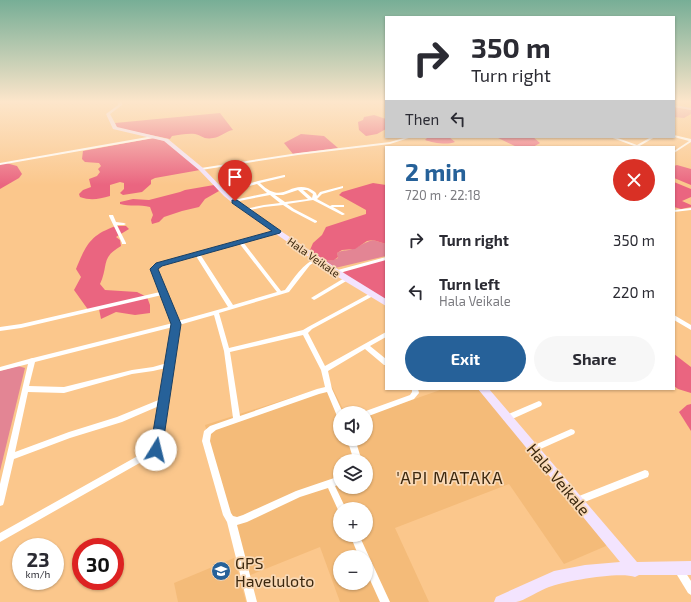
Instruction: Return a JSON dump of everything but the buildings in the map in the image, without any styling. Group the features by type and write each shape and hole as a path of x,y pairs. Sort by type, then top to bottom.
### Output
{"street":[{"name":"Hala Veikale","path":"120,129 166,140 201,169 224,192 246,210 346,279 385,302"},
{"path":"675,136 691,141"},
{"path":"0,164 153,137"},
{"path":"201,169 298,154 390,143 407,138"},
{"path":"615,138 636,146 649,139"},
{"path":"645,138 649,139"},
{"path":"675,151 691,141"},
{"path":"224,192 284,176"},
{"path":"259,182 259,185 284,203 298,213 315,222"},
{"path":"246,210 313,199 317,198 320,193 342,187"},
{"path":"235,201 272,194 283,194 300,188 313,199 335,206 343,206"},
{"path":"324,203 342,214"},
{"path":"675,211 690,210"},
{"path":"111,216 124,243"},
{"path":"115,223 124,224"},
{"path":"0,538 156,450 176,324 162,293 154,269 155,266 277,231"},
{"path":"240,241 280,293"},
{"path":"197,253 232,308"},
{"path":"336,272 385,258"},
{"path":"0,369 176,324 287,291 292,288 308,264 316,259"},
{"path":"314,298 346,279"},
{"path":"0,329 21,326 162,293"},
{"path":"227,351 305,332 371,295"},
{"path":"216,312 227,351 237,419"},
{"path":"675,318 691,328"},
{"path":"305,332 324,370 337,406"},
{"path":"324,370 385,335"},
{"path":"366,346 385,362"},
{"path":"0,502 32,360"},
{"path":"25,389 64,390 132,372 153,369 170,364"},
{"path":"252,602 231,520 227,516 206,441 207,433 213,428 237,419 330,389"},
{"path":"373,411 412,397 416,393 415,390"},
{"name":"Hala Veikale","path":"484,390 635,570"},
{"path":"10,457 69,435 119,420 164,401"},
{"path":"507,418 539,404"},
{"path":"533,449 571,432"},
{"path":"577,501 645,474"},
{"path":"231,520 244,519 299,494 333,483"},
{"path":"330,484 339,502"},
{"path":"500,602 555,578 579,573 685,568 691,590"},
{"path":"373,575 385,602"}],"shaded area":[{"path":"122,129 233,130 210,138 189,134 172,136 170,139"},
{"path":"385,129 377,134 366,136 359,130"},
{"path":"301,134 324,136 338,148 293,154 284,143"},
{"path":"153,138 165,141 200,170 155,178 151,180 151,184 142,192 123,195 120,193 124,189 124,183 120,182 110,185 110,196 95,199 80,197 79,194 83,190 91,187 89,179 97,176 100,172 98,169 101,166 99,163 85,162 82,159 83,151"},
{"path":"427,138 450,138 455,142 440,143 425,140"},
{"path":"498,138 534,138 540,143 535,146 515,146"},
{"path":"6,163 17,166 22,174 19,178 0,189 0,164"},
{"path":"675,166 691,169 691,185 675,178"},
{"path":"675,182 691,189 691,197 682,201 691,205 691,207 681,209 675,207"},
{"path":"373,183 385,185 385,244 373,240 367,241 355,249 342,250 337,253 338,257 334,260 325,261 310,250 313,243 322,235 326,227 366,214 366,210 339,195 342,192"},
{"path":"214,185 219,191 205,199 199,207 164,217 159,222 152,224 151,220 153,215 150,207 120,204 120,202 133,199 149,200 185,190"},
{"path":"116,226 126,226 129,229 116,237 120,240 121,246 110,254 106,262 100,284 105,290 137,292 147,297 150,305 150,313 135,315 116,312 101,319 99,309 89,311 74,290 81,277 76,269 86,247 90,242 100,233"},
{"path":"373,240 385,244 385,256 335,268 325,261 338,258 337,253 352,249"},
{"path":"385,259 385,299 345,275 343,272"},
{"path":"675,355 691,367 691,393 675,387"},
{"path":"18,366 25,368 0,471 0,371"},
{"path":"331,385 342,406 333,406 333,446 373,446 373,414 440,390 479,390 605,540 606,546 564,564 509,484 395,528 429,602 340,602 336,590 373,590 373,550 333,550 333,583 320,547 248,576 234,533 205,425"},
{"path":"691,404 691,431 679,412 687,405"},
{"name":"GPS Haveluloto","path":"234,558 246,602 178,602 174,583"}],"place":[{"name":"GPS Haveluloto","path":"221,571"}],"district":[{"name":"'API MATAKA","path":"450,477"}],"route":[{"path":"156,450 176,324 162,293 154,269 155,266 159,264 277,231 237,204 235,201"}]}
